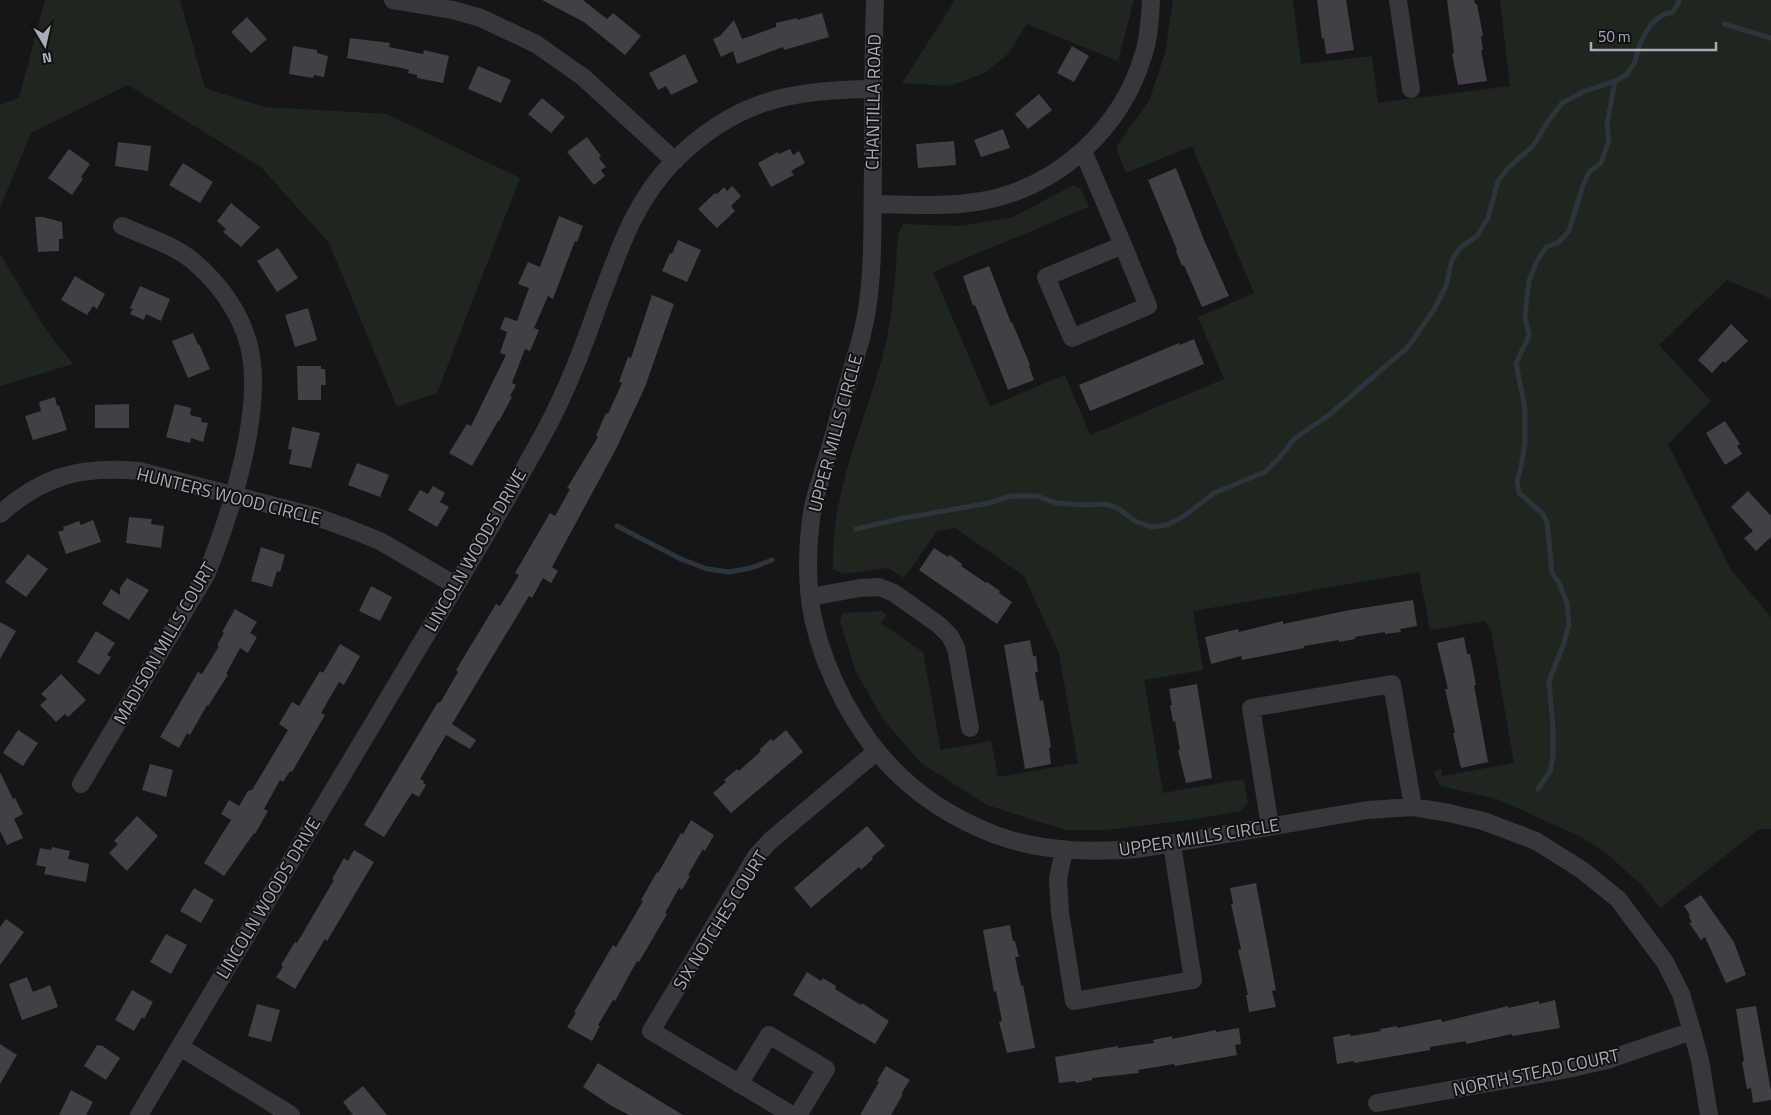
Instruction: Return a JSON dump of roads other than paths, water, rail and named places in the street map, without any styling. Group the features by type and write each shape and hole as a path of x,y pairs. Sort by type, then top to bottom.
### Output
{"street":[{"path":"394,0 453,10 481,18 536,44 583,77 674,161"},
{"name":"CHANTILLA ROAD","path":"872,204 874,0"},
{"path":"872,204 962,204 984,200 1032,185 1053,173 1083,151 1104,130 1120,107 1134,81 1144,55 1151,0"},
{"path":"1398,0 1411,89"},
{"name":"LINCOLN WOODS DRIVE","path":"138,1115 544,434 564,396 635,212 651,188 674,161 709,131 754,106 778,98 808,92 873,89"},
{"path":"1083,151 1123,245 1148,306 1072,338 1046,277 1123,245"},
{"name":"UPPER MILLS CIRCLE","path":"872,204 872,256 867,310 854,363 814,499 808,566 814,620 820,643 840,693 877,751 899,776 937,804 984,830 1010,840 1064,850 1107,852 1172,844 1368,810 1413,807 1458,815 1536,841 1582,870 1618,899 1665,962 1681,994 1692,1031 1700,1060 1709,1115"},
{"name":"MADISON MILLS COURT","path":"81,784 206,575 219,543 234,496 253,403 252,363 249,346 242,325 229,302 212,280 192,260 168,246 122,226"},
{"name":"HUNTERS WOOD CIRCLE","path":"0,514 18,498 40,484 66,475 91,470 139,470 314,516 350,529 380,541 455,586"},
{"path":"810,597 860,588 879,587 894,593 939,625 950,636 956,648 970,728"},
{"path":"1270,826 1250,708 1392,684 1413,807"},
{"name":"SIX NOTCHES COURT","path":"792,1115 652,1031 757,854 877,751"},
{"path":"1064,850 1058,879 1060,913 1074,1001 1193,980 1172,844"},
{"name":"NORTH STEAD COURT","path":"1377,1103 1568,1069 1607,1060 1692,1031"},
{"path":"739,1084 769,1035 826,1069 798,1115"},
{"path":"180,1047 291,1115"}],"waterway":[{"path":"856,529 899,519 989,503 1011,496 1037,496 1056,503 1105,504 1118,508 1135,521 1152,527 1167,525 1184,516 1214,493 1265,472 1294,439 1329,415 1408,347 1435,308 1446,286 1452,260 1460,248 1477,236 1488,218 1498,181 1508,168 1533,146 1562,103 1583,92 1615,81 1626,75 1634,64 1641,41 1651,24 1662,15 1673,12 1679,0"},
{"path":"1724,24 1771,38"},
{"path":"1538,789 1550,772 1553,757 1553,727 1549,681 1564,643 1569,624 1567,603 1559,583 1552,573 1547,522 1542,513 1519,493 1517,481 1525,443 1525,409 1516,363 1529,336 1525,315 1529,281 1536,263 1546,247 1559,242 1569,231 1583,185 1590,171 1601,163 1609,140 1607,125 1615,81"},
{"path":"617,526 681,559 707,569 729,572 751,568 772,560"}]}
